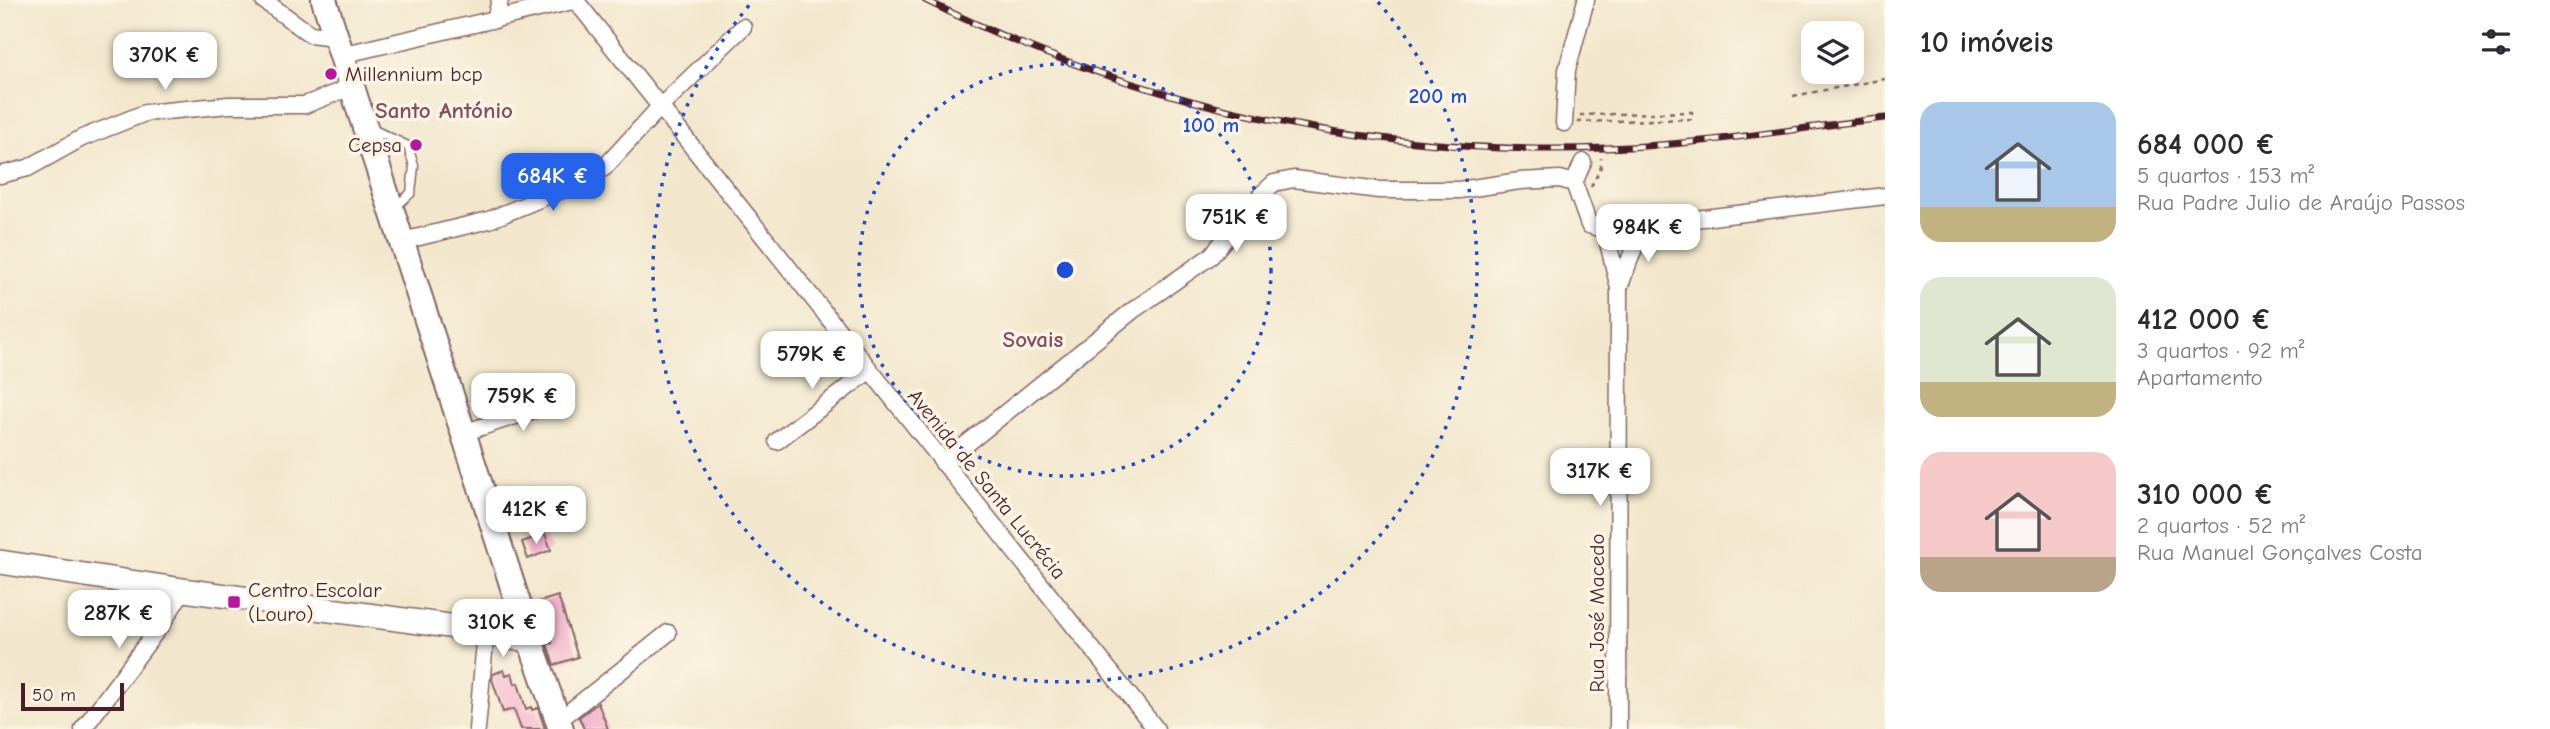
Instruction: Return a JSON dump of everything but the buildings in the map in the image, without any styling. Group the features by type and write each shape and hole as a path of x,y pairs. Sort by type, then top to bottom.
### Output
{"main road":[{"path":"324,0 559,723"},
{"path":"0,562 486,631 509,638 530,640"},
{"path":"486,631 506,617 521,611"}],"street":[{"path":"263,0 310,34 338,46 495,20 576,1"},
{"path":"495,20 500,0"},
{"path":"1563,119 1567,70 1586,0"},
{"name":"Avenida de Santa Lucrécia","path":"576,1 1156,729"},
{"path":"403,242 489,219 571,186 604,168 659,108 743,27"},
{"path":"0,176 28,168 82,138 145,113 229,105 305,106 351,87"},
{"path":"1583,162 1574,183 1581,208 1589,225 1605,230 1885,196"},
{"path":"943,463 1132,311 1211,256 1274,183 1294,179 1379,190 1460,190 1533,180 1560,179 1574,183"},
{"name":"Rua José Macedo","path":"1619,288 1643,227"},
{"name":"Rua José Macedo","path":"1605,230 1619,288 1618,729"},
{"path":"777,442 869,371"},
{"path":"463,433 543,407 566,394"},
{"path":"83,729 163,622 183,590"},
{"path":"477,729 486,631"},
{"path":"559,723 668,633"}],"lane":[{"path":"365,126 408,146 414,166 411,193 392,210"}],"path":[{"path":"1793,96 1885,79"},
{"path":"1692,112 1692,119 1563,119 1692,112"},
{"path":"1600,128 1601,121"},
{"path":"1581,208 1601,167 1601,158"}],"railway":[{"path":"925,0 1005,37 1088,69 1171,95 1256,117 1343,133 1518,149 1606,148 1711,140 1885,118"}],"place":[{"name":"Millennium bcp","path":"331,74"},
{"name":"Cepsa","path":"416,145"},
{"name":"Centro Escolar (Louro)","path":"234,602"}],"district":[{"name":"Santo António","path":"444,110"},
{"name":"Sovais","path":"1033,339"}]}
